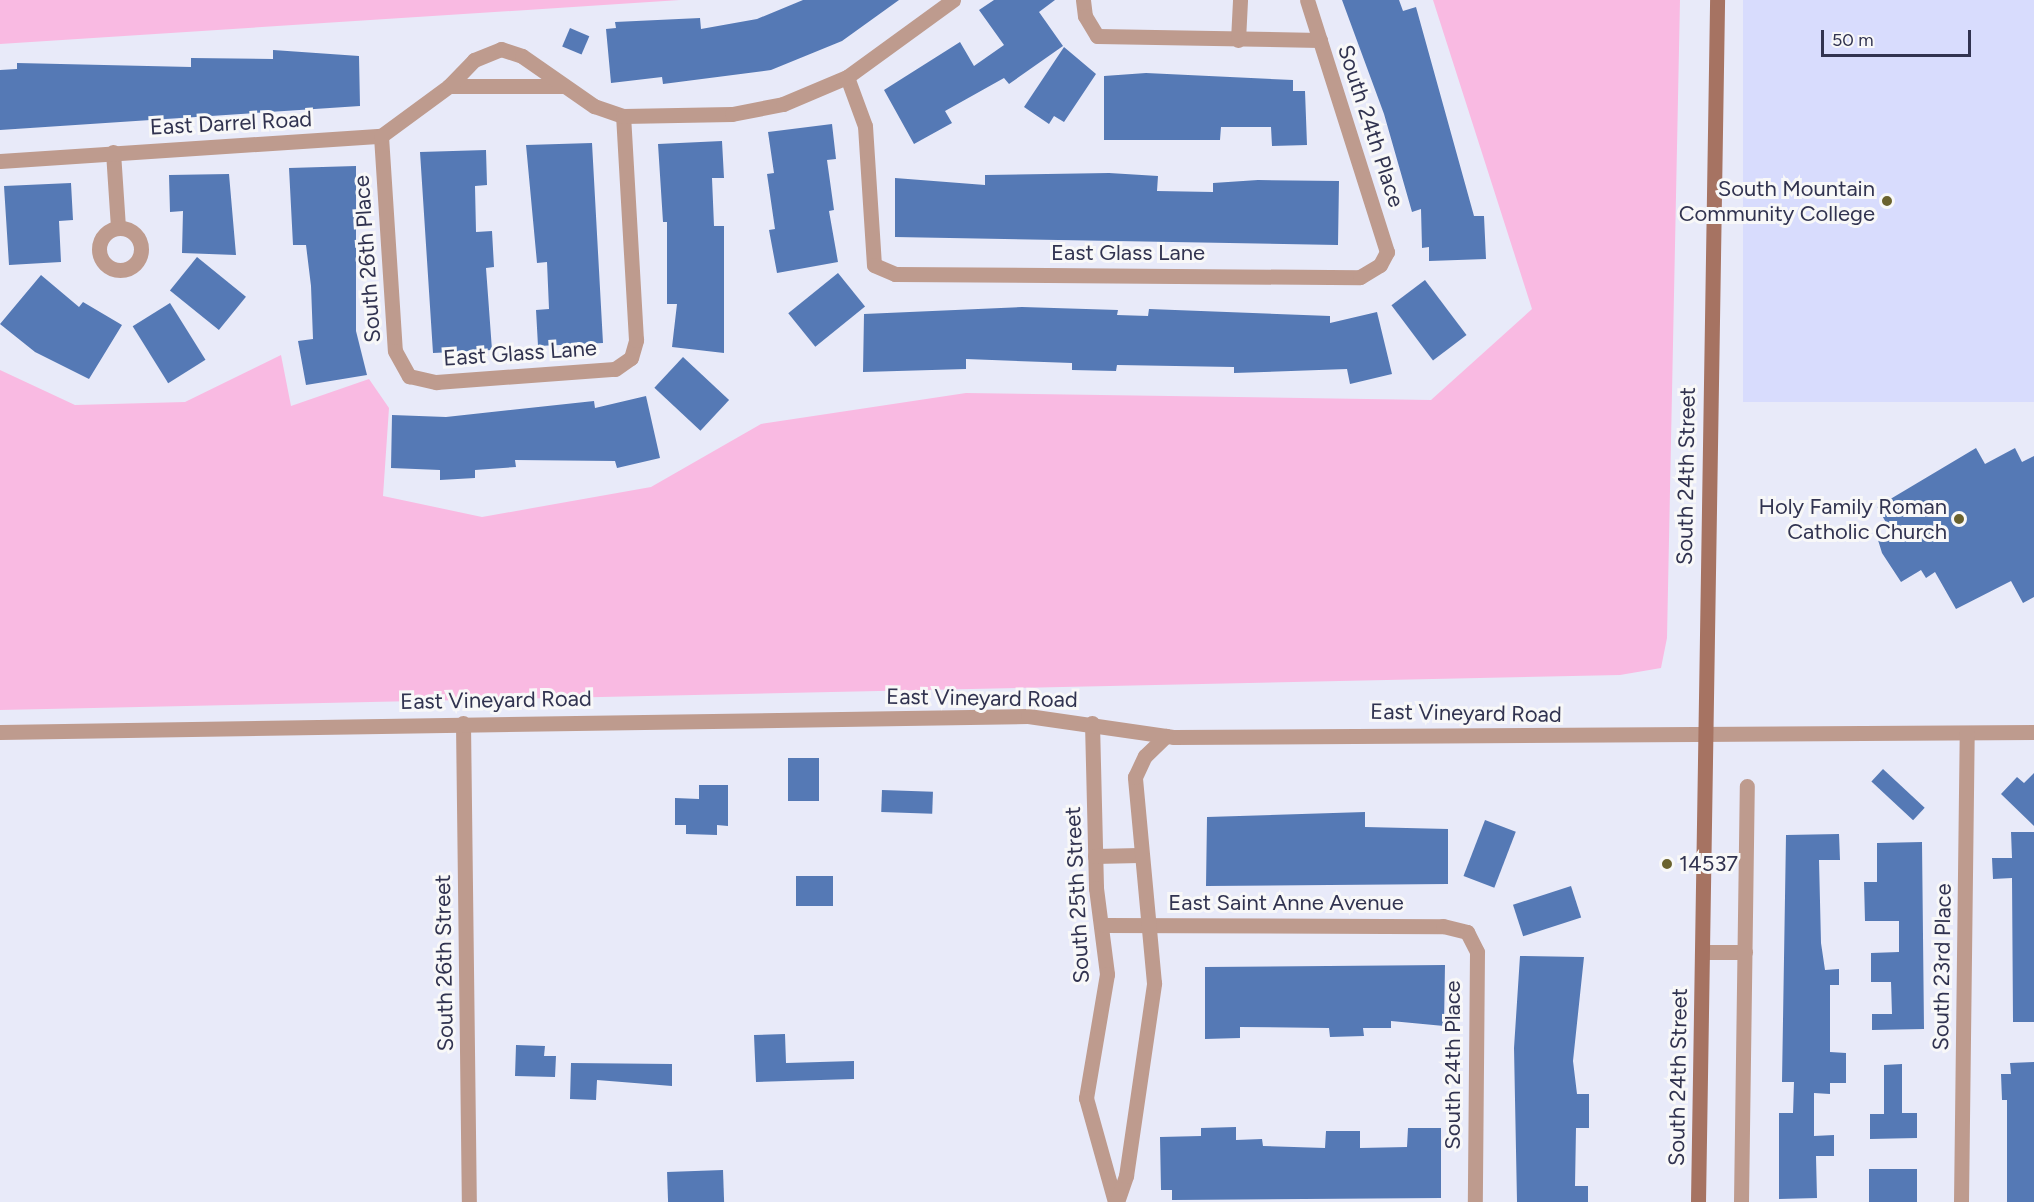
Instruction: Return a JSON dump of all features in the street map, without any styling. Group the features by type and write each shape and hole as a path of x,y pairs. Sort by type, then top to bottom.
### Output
{"main road":[{"name":"South 24th Street","path":"1698,1202 1717,0"}],"street":[{"path":"381,136 449,86 474,60 501,50 522,56 562,86 594,106 623,116 732,114 783,104 847,77 953,0"},
{"path":"1083,0 1085,16 1097,36 1320,40"},
{"path":"1238,40 1240,0"},
{"name":"South 24th Place","path":"1307,0 1387,252 1380,265"},
{"name":"East Glass Lane","path":"847,77 865,126 874,265 895,274 1348,277 1380,265"},
{"path":"449,86 562,86"},
{"name":"East Glass Lane","path":"409,376 436,382 604,370 631,358 636,340 623,116"},
{"name":"East Darrel Road","path":"0,161 381,136"},
{"name":"South 26th Place","path":"381,136 395,351 409,376"},
{"path":"113,152 118,228"},
{"name":"East Vineyard Road","path":"0,732 1028,716 1092,723 1166,736 1704,736 2034,732"},
{"name":"South 26th Street","path":"464,723 469,1202"},
{"name":"South 25th Street","path":"1092,723 1095,856 1104,925 1107,974 1086,1098 1116,1202"},
{"name":"South 23rd Place","path":"1961,1202 1967,733"},
{"name":"South 25th Street","path":"1116,1202 1152,1014 1135,777 1145,756 1166,736"},
{"path":"1741,1202 1747,786"},
{"path":"1095,856 1139,855"},
{"name":"East Saint Anne Avenue","path":"1104,925 1443,926 1467,932"},
{"name":"South 24th Place","path":"1467,932 1477,952 1475,1202"},
{"path":"1703,952 1745,952"}],"shaded area":[{"path":"0,0 680,0 0,44"},
{"path":"1433,0 1680,0 1667,638 1661,668 1620,675 0,710 0,370 75,405 185,402 281,355 291,406 369,379 389,408 383,496 482,517 651,487 761,424 966,393 1431,400 1532,309"},
{"name":"South Mountain Community College","path":"1743,0 2034,0 2034,402 1743,402"}],"building":[{"path":"803,0 899,0 842,41 771,70 663,84 662,77 611,83 606,29 616,28 615,22 700,18 701,29 757,19"},
{"path":"994,0 1055,0 1039,12 1063,46 1009,84 1004,78 945,111 952,123 914,144 884,90 960,42 974,66 1004,45 979,10"},
{"path":"1342,0 1399,0 1403,11 1416,7 1474,216 1484,216 1486,259 1429,261 1429,247 1422,248 1421,209 1412,212 1384,114"},
{"path":"570,28 589,36 582,55 562,46"},
{"path":"1064,47 1096,74 1064,122 1054,116 1049,124 1024,107"},
{"path":"273,50 359,56 360,106 0,130 0,70 17,69 17,63 191,67 191,58 273,59"},
{"path":"1146,73 1293,80 1293,91 1305,91 1307,145 1272,146 1271,127 1221,127 1220,140 1104,140 1104,76"},
{"path":"832,124 836,159 827,160 834,210 829,211 838,262 777,273 769,230 775,229 767,174 774,173 768,132"},
{"path":"722,141 724,178 712,178 714,226 724,226 724,353 672,347 677,304 667,304 667,222 663,222 658,144"},
{"path":"592,143 603,343 538,346 536,310 549,309 547,262 537,263 526,145"},
{"path":"486,150 487,185 475,186 476,232 492,231 494,267 486,268 492,350 433,353 420,152"},
{"path":"356,166 356,331 367,375 306,385 298,341 313,339 311,286 306,245 293,245 289,168"},
{"path":"1109,173 1158,176 1157,191 1213,192 1213,183 1258,180 1339,181 1338,245 895,237 895,178 985,185 985,175"},
{"path":"229,174 236,255 182,253 183,211 170,212 169,175"},
{"path":"71,183 73,220 59,221 61,262 9,265 4,186"},
{"path":"197,257 246,297 219,330 170,290"},
{"path":"838,273 865,306 815,347 788,313"},
{"path":"41,275 79,307 83,302 122,325 89,379 35,352 0,324"},
{"path":"1425,280 1467,335 1433,360 1391,305"},
{"path":"170,303 206,360 168,383 133,326"},
{"path":"1022,307 1118,310 1117,315 1148,316 1149,309 1330,316 1330,323 1377,312 1392,374 1350,384 1347,369 1234,373 1234,367 1117,365 1116,371 1072,370 1072,363 966,359 966,369 863,372 864,314"},
{"path":"683,357 729,400 700,431 654,388"},
{"path":"646,396 660,458 617,468 615,461 515,460 516,467 475,470 475,478 440,480 440,470 391,468 392,415 446,417 594,401 595,408"},
{"name":"Holy Family Roman Catholic Church","path":"1976,448 1985,464 2015,448 2022,462 2034,456 2034,597 2023,603 2011,581 1956,609 1935,572 1926,578 1921,570 1901,582 1882,553 1878,540 1891,531 1877,507"},
{"path":"788,758 819,758 819,801 788,801"},
{"path":"1883,769 1925,808 1913,820 1871,781"},
{"path":"2034,773 2034,826 2001,794 2017,777 2024,783"},
{"path":"699,785 728,785 728,826 717,825 717,835 686,834 686,825 675,825 675,798 699,799"},
{"path":"882,790 933,792 932,814 881,812"},
{"path":"1365,812 1365,827 1448,829 1448,884 1206,886 1207,817"},
{"path":"1485,820 1516,832 1494,888 1463,876"},
{"path":"2011,832 2034,832 2034,1022 2013,1022 2012,878 1993,879 1992,858 2012,858"},
{"path":"1839,834 1840,860 1819,860 1821,943 1825,970 1839,969 1839,985 1830,985 1830,1052 1846,1053 1846,1083 1830,1083 1830,1094 1814,1093 1814,1136 1834,1135 1834,1156 1816,1156 1817,1198 1779,1199 1779,1113 1793,1113 1794,1082 1782,1082 1786,835"},
{"path":"1922,842 1924,1029 1872,1030 1872,1014 1892,1014 1891,982 1871,982 1871,953 1899,952 1899,921 1865,921 1864,882 1877,882 1877,843"},
{"path":"796,876 833,876 833,906 796,906"},
{"path":"1571,886 1581,917 1523,936 1513,905"},
{"path":"1520,956 1584,957 1573,1061 1577,1094 1589,1094 1589,1128 1576,1128 1575,1186 1588,1186 1588,1202 1517,1202 1514,1048"},
{"path":"1445,965 1444,1026 1391,1021 1391,1028 1363,1028 1364,1036 1330,1037 1329,1028 1240,1027 1240,1038 1205,1039 1205,967"},
{"path":"785,1034 786,1063 854,1061 854,1079 756,1082 754,1035"},
{"path":"516,1045 545,1046 544,1056 556,1056 555,1077 515,1076"},
{"path":"2034,1062 2034,1202 2007,1202 2007,1100 2002,1100 2001,1074 2011,1074 2010,1063"},
{"path":"571,1063 672,1064 672,1086 597,1080 596,1100 570,1099"},
{"path":"1902,1064 1902,1113 1917,1113 1917,1138 1870,1139 1870,1114 1884,1114 1884,1065"},
{"path":"1236,1127 1236,1140 1262,1139 1263,1146 1325,1148 1326,1131 1360,1131 1360,1148 1407,1147 1408,1128 1441,1128 1441,1198 1172,1200 1172,1190 1161,1190 1160,1137 1201,1136 1201,1128"},
{"path":"1869,1169 1917,1169 1917,1202 1869,1202"},
{"path":"723,1170 724,1202 668,1202 667,1172"}],"place":[{"name":"South Mountain Community College","path":"1887,201"},
{"name":"Holy Family Roman Catholic Church","path":"1959,519"},
{"name":"14537","path":"1667,864"}]}
